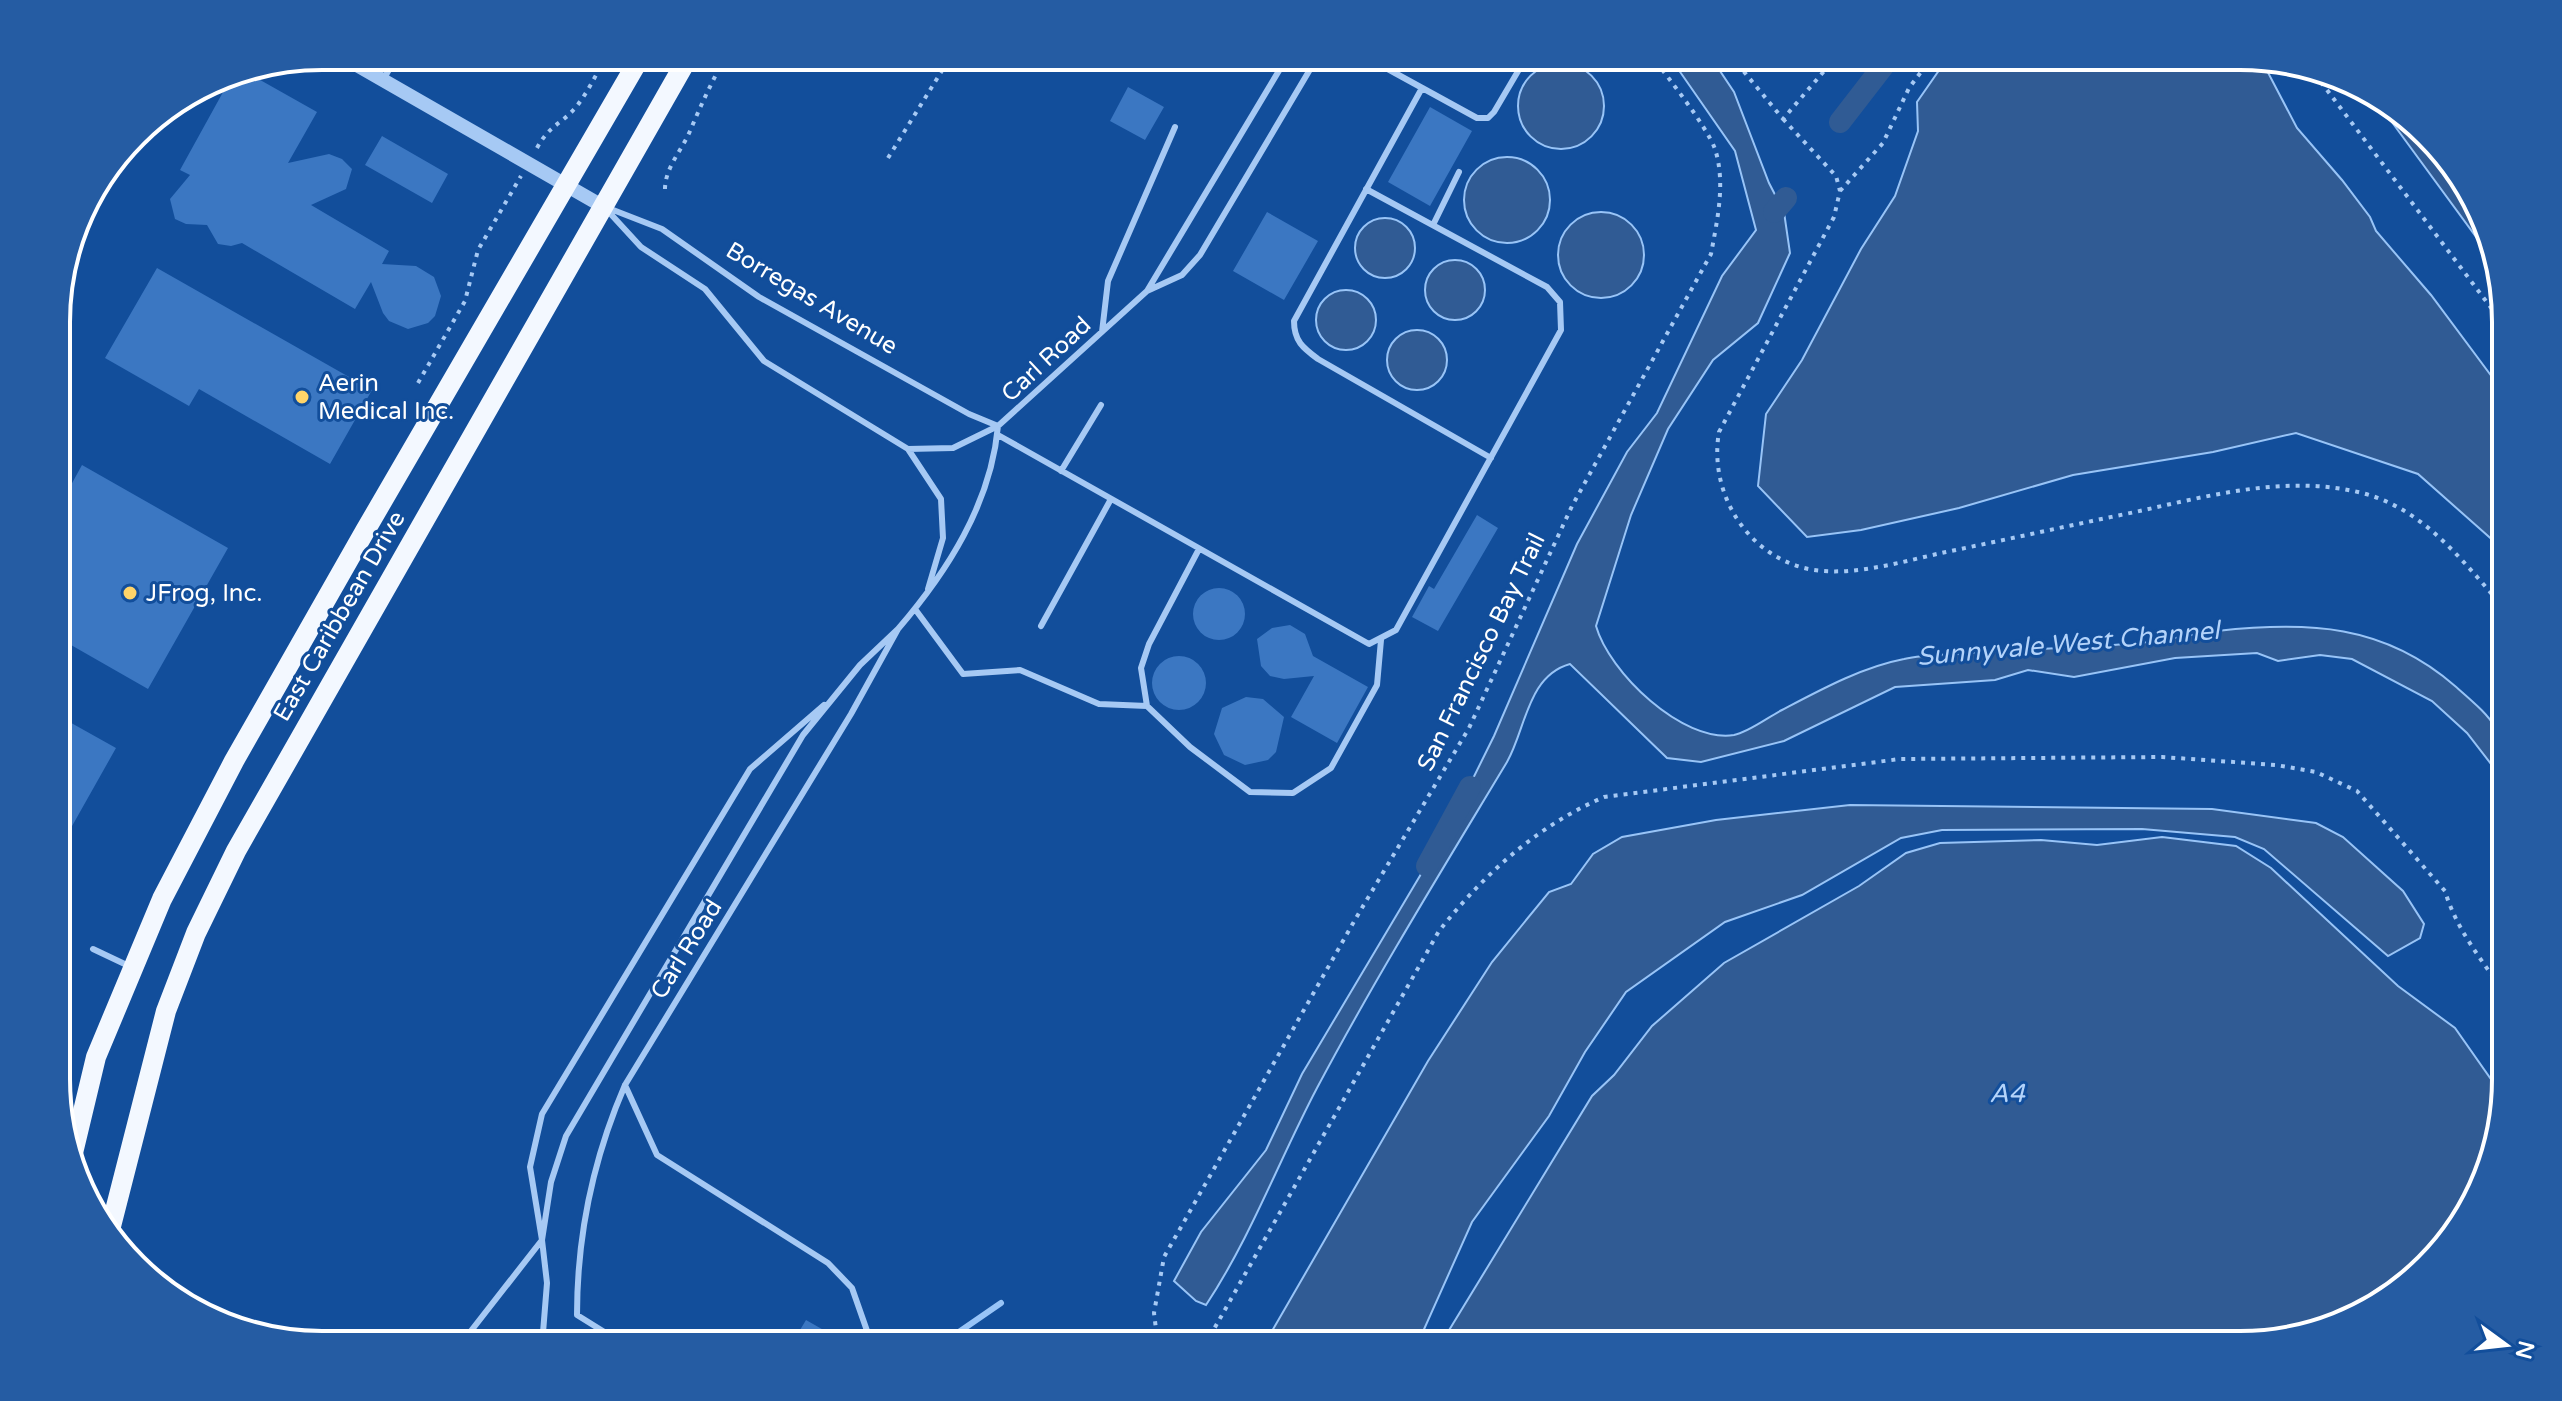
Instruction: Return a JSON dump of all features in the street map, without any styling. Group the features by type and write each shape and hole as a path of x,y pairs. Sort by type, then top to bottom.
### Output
{"main road":[{"name":"East Caribbean Drive","path":"77,1136 96,1057 162,899 234,761 633,71"},
{"name":"East Caribbean Drive","path":"113,1219 162,1025 196,933 236,851 681,71"}],"street":[{"name":"Borregas Avenue","path":"367,71 604,207"}],"lane":[{"name":"Carl Road","path":"542,1240 551,1182 566,1136 796,747 860,665 898,629 926,596 958,549 995,458 998,426 1147,291 1279,70"},
{"name":"Carl Road","path":"1147,291 1182,275 1200,255 1309,70"},
{"path":"1390,70 1477,118 1488,118 1518,70"},
{"path":"383,80 388,71"},
{"path":"1422,88 1294,321 1294,334 1302,347 1318,359 1491,458"},
{"path":"1102,332 1102,307 1108,281 1175,127"},
{"path":"1433,225 1459,172"},
{"path":"998,435 1369,644 1396,630 1561,330 1560,302 1547,287 1366,189"},
{"name":"Borregas Avenue","path":"604,207 662,229 759,297 969,414 998,426"},
{"name":"Borregas Avenue","path":"604,207 641,247 705,289 764,361 908,449 941,499 943,538 926,596"},
{"path":"1061,471 1101,405"},
{"path":"908,449 953,448 998,426"},
{"path":"1041,626 1111,499"},
{"path":"1199,549 1141,668 1147,706 1190,747 1250,792 1293,793 1331,768 1377,685 1381,640"},
{"path":"915,609 963,674 1020,670 1099,704 1147,706"},
{"name":"Carl Road","path":"603,1331 577,1315 577,1256 606,1130 625,1085 851,714 898,629"},
{"name":"Carl Road","path":"543,1331 547,1283 530,1167 542,1114 750,769 833,698"},
{"path":"93,949 131,967"},
{"path":"625,1085 657,1155 828,1263 852,1288 867,1331"},
{"path":"467,1331 542,1240"}],"path":[{"name":"San Francisco Bay Trail","path":"1156,1331 1154,1313 1164,1257 1356,918 1469,728 1572,506 1711,254 1719,212 1720,179 1714,148 1662,70"},
{"path":"1743,70 1836,176 1840,191 1834,217 1737,395 1719,432 1716,449 1716,466 1729,505 1752,540 1782,561 1815,570 1880,566 2249,488 2329,488 2362,493 2391,503 2437,533 2492,594"},
{"path":"1783,119 1825,70"},
{"path":"1840,191 1883,143 1909,88 1922,70"},
{"path":"542,138 547,129 567,117 579,104 598,71"},
{"path":"665,189 665,178 690,131 699,103 718,71"},
{"path":"888,158 942,71"},
{"path":"2322,83 2491,308"},
{"path":"418,383 465,301 478,250 512,191"},
{"path":"1213,1331 1439,931 1463,901 1524,844 1575,809 1604,797 1900,759 2162,757 2316,772 2357,791 2445,891 2470,942 2492,974"}],"water":[{"path":"1536,70 1585,70 1597,82 1604,98 1604,114 1597,130 1585,142 1569,149 1553,149 1537,142 1525,130 1518,114 1521,89"},
{"path":"1679,70 1720,70 1734,92 1769,183 1784,212 1790,253 1758,323 1713,360 1668,429 1631,515 1596,626 1616,664 1650,701 1692,728 1734,735 1842,680 1911,658 2140,643 2250,628 2314,628 2372,639 2428,665 2480,708 2492,723 2492,765 2467,733 2432,701 2352,659 2320,655 2278,661 2257,653 2175,658 2074,677 2028,670 1995,680 1895,687 1784,741 1701,762 1667,758 1570,664 1556,670 1536,692 1507,762 1339,1047 1237,1253 1206,1305 1196,1301 1174,1281 1201,1232 1266,1150 1302,1074 1449,827 1494,736 1577,544 1627,452 1657,413 1722,276 1756,230 1735,151"},
{"path":"1939,70 2268,72 2297,128 2342,180 2370,217 2376,231 2431,295 2492,377 2492,539 2418,474 2296,433 2213,452 2073,475 1959,508 1861,530 1807,537 1758,486 1766,414 1802,360 1861,249 1895,196 1918,131 1917,102"},
{"path":"2392,122 2440,169 2458,196 2477,238"},
{"path":"1499,157 1515,157 1538,169 1547,183 1550,200 1547,217 1538,231 1515,243 1499,243 1483,236 1471,224 1464,208 1464,192 1471,176 1483,164"},
{"path":"1593,212 1609,212 1632,224 1641,238 1644,255 1641,272 1632,286 1609,298 1593,298 1577,291 1565,279 1558,263 1558,247 1565,231 1577,219"},
{"path":"1385,218 1397,220 1406,227 1413,236 1413,260 1406,269 1397,276 1385,278 1373,276 1364,269 1357,260 1355,248 1357,236 1364,227 1373,220"},
{"path":"1455,260 1467,262 1476,269 1483,278 1483,302 1476,311 1467,318 1455,320 1443,318 1434,311 1427,302 1425,290 1427,278 1434,269 1443,262"},
{"path":"1346,290 1358,292 1367,299 1374,308 1374,332 1367,341 1358,348 1346,350 1334,348 1325,341 1318,332 1316,320 1318,308 1325,299 1334,292"},
{"path":"1417,330 1429,332 1438,339 1445,348 1445,372 1438,381 1429,388 1417,390 1405,388 1396,381 1389,372 1387,360 1389,348 1396,339 1405,332"},
{"path":"1850,805 2212,809 2316,823 2343,837 2403,891 2424,924 2420,938 2388,956 2264,849 2235,837 2142,829 1942,830 1901,838 1802,895 1725,922 1626,992 1585,1052 1549,1116 1472,1222 1424,1330 1272,1331 1428,1061 1492,962 1549,892 1571,884 1593,854 1622,837 1716,820"},
{"name":"A4","path":"2162,837 2236,846 2271,868 2398,986 2455,1028 2492,1081 2487,1128 2479,1160 2466,1190 2429,1245 2380,1288 2321,1318 2256,1330 1449,1330 1592,1096 1614,1075 1652,1026 1724,963 1859,886 1906,853 1940,843 2041,840 2097,845"}],"building":[{"path":"258,79 317,112 288,163 329,154 342,159 352,169 346,189 311,205 389,251 382,264 416,266 434,277 441,296 435,316 428,323 408,329 389,321 371,282 355,309 242,243 231,246 218,244 207,225 186,224 175,219 170,199 190,175 180,170 226,89"},
{"path":"1128,87 1164,107 1145,140 1110,121"},
{"path":"1430,107 1472,131 1430,206 1388,182"},
{"path":"382,136 448,174 432,203 365,165"},
{"path":"1267,212 1318,241 1284,300 1233,271"},
{"path":"157,268 372,390 330,464 199,389 189,406 105,358"},
{"name":"JFrog, Inc.","path":"82,465 228,548 148,689 71,645 71,485"},
{"path":"1477,515 1498,528 1438,631 1412,617 1429,586 1434,589"},
{"path":"1219,588 1237,596 1245,614 1237,632 1219,640 1201,632 1193,614 1201,596"},
{"path":"1290,625 1305,634 1313,656 1368,687 1337,743 1291,717 1314,676 1284,679 1270,676 1261,666 1257,639 1272,628"},
{"path":"1179,656 1198,664 1206,683 1198,702 1179,710 1160,702 1152,683 1160,664"},
{"path":"1246,697 1263,699 1284,717 1276,752 1268,760 1245,765 1224,755 1214,734 1222,708"},
{"path":"70,723 116,748 70,829"},
{"path":"806,1320 825,1331 800,1331"}],"waterway":[{"path":"1840,122 1880,70"},
{"path":"1774,212 1786,198"},
{"path":"1427,866 1470,787"},
{"path":"961,1331 1001,1303"}],"place":[{"name":"Aerin Medical Inc.","path":"302,397"},
{"name":"JFrog, Inc.","path":"130,593"}],"water label":[{"name":"Sunnyvale West Channel","path":"2068,643"}]}
